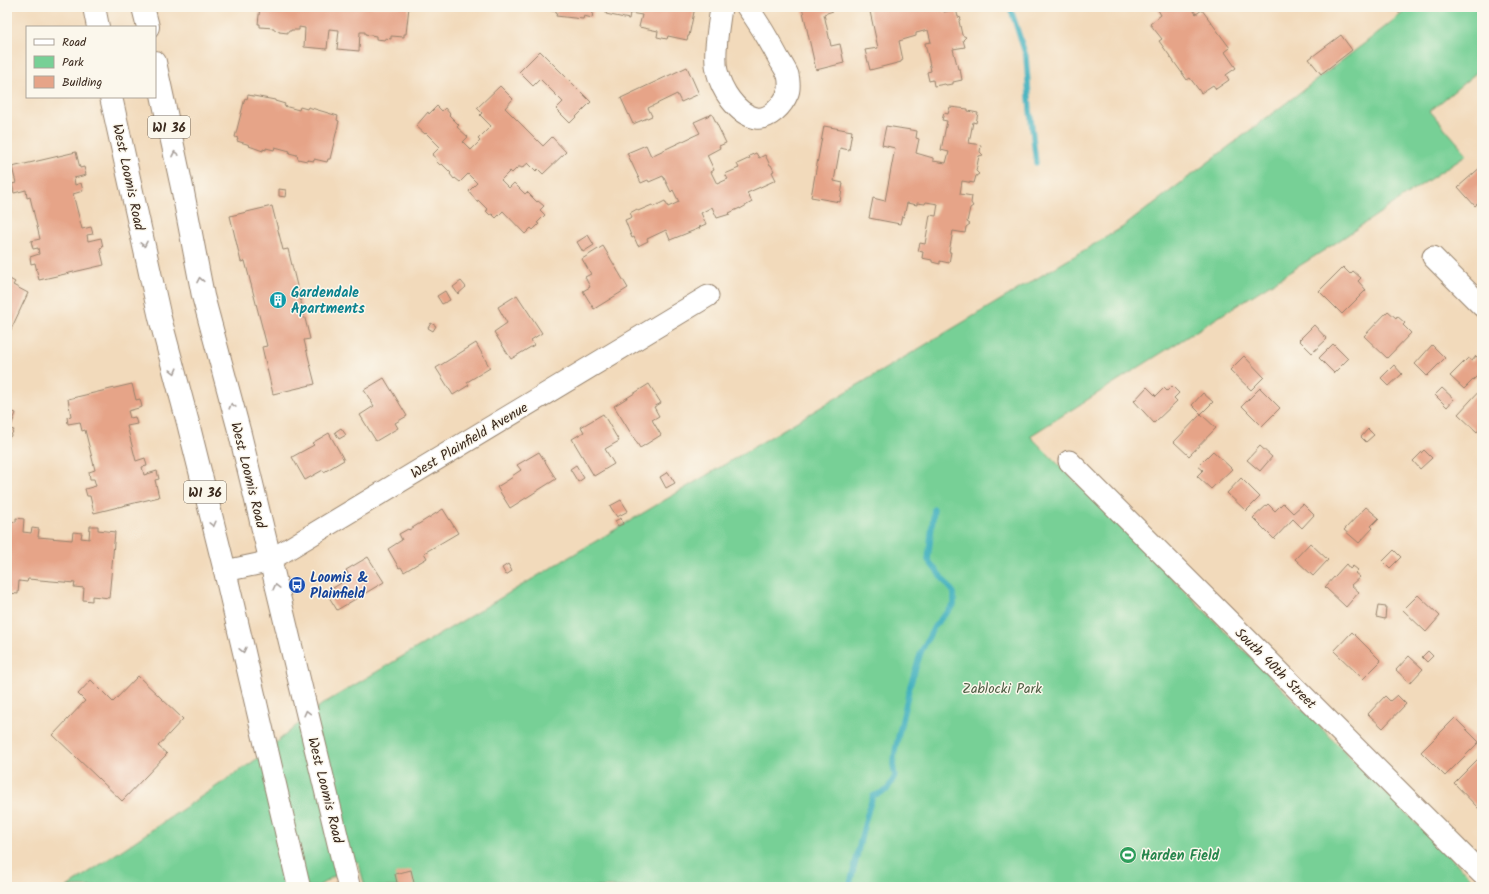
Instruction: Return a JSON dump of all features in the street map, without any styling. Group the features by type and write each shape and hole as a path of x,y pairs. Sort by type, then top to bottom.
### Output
{"main road":[{"path":"94,7 98,26"},
{"path":"143,7 148,26"},
{"name":"West Loomis Road","path":"156,67 183,192 203,296 240,434 349,887"},
{"name":"West Loomis Road","path":"111,98 160,318 225,571 299,887"}],"street":[{"path":"721,7 716,46 717,70 726,93 734,104 744,113 757,118 770,115 781,105 789,92 788,75 762,27 747,7"},
{"path":"1433,257 1482,306"},
{"name":"West Plainfield Avenue","path":"225,571 270,560 708,296"},
{"name":"South 40th Street","path":"1069,461 1482,874"}],"green space":[{"name":"Zablocki Park","path":"1410,7 1482,7 1482,68 1430,111 1467,154 1334,244 1030,436 1480,887 365,887 358,861 317,887 67,887 254,761 321,705 1123,227"}],"building":[{"path":"260,7 409,7 406,34 404,34 404,37 391,36 391,39 376,39 376,36 365,34 365,32 360,32 359,51 337,49 339,30 329,29 327,49 304,47 305,28 299,27 299,30 291,30 288,31 288,33 279,32 274,30 274,28 260,27 260,24 258,24"},
{"path":"544,7 594,7 592,18 584,16 583,19 556,16 557,12 544,9"},
{"path":"608,7 695,7 687,40 668,36 667,39 657,37 658,31 639,27 642,15 630,13 629,19 606,14"},
{"path":"802,7 832,7 833,11 824,14 831,46 840,44 844,63 816,70"},
{"path":"869,7 943,7 944,12 956,9 958,17 961,18 959,21 962,35 966,37 963,40 965,47 953,49 962,80 953,82 953,84 934,86 933,80 929,81 927,72 931,71 925,43 931,42 928,30 916,33 916,36 899,41 903,60 901,62 870,70 865,50 878,48"},
{"path":"1162,7 1191,7 1196,14 1202,10 1230,48 1225,52 1236,68 1226,75 1229,80 1216,89 1213,85 1201,93 1190,78 1187,80 1159,41 1162,39 1150,24 1161,15 1158,10"},
{"path":"1394,7 1407,7 1399,13"},
{"path":"1341,35 1352,50 1321,74 1309,59"},
{"path":"540,51 591,102 570,123 556,109 563,102 540,79 533,86 519,72"},
{"path":"687,67 699,94 681,102 677,94 648,108 652,116 633,124 621,98"},
{"path":"500,86 513,99 505,108 543,146 552,137 566,152 543,174 538,169 536,171 528,163 522,168 518,167 512,173 510,171 501,180 509,188 514,183 525,194 527,192 537,202 538,201 544,206 540,210 545,215 537,223 539,224 533,230 531,228 525,234 503,211 496,218 492,214 490,215 486,211 488,210 478,200 477,202 469,191 477,183 468,174 460,182 455,178 454,179 450,174 451,173 442,164 440,165 436,161 437,159 432,155 440,147 426,133 425,134 416,126 428,112 429,114 437,106 442,111 445,108 450,114 449,115 459,125 457,127 468,137 463,142 471,150 480,141 478,139 491,126 480,115 482,113 477,108"},
{"path":"248,95 275,100 285,104 284,106 299,110 300,107 307,109 308,107 338,116 337,120 339,121 330,159 328,159 327,162 314,159 314,161 307,161 298,159 297,155 289,153 290,151 275,147 274,150 266,148 266,150 263,149 263,151 237,141 238,138 235,137 245,98 247,99"},
{"path":"950,107 968,109 968,111 978,113 976,123 973,122 969,143 981,145 980,152 983,155 979,156 976,171 979,174 976,176 974,183 962,181 960,194 972,196 971,203 973,206 970,208 967,222 970,224 966,227 965,233 953,231 949,252 951,252 949,263 940,261 940,264 932,262 932,260 922,258 923,252 918,251 920,243 925,244 930,215 936,216 938,204 926,202 925,204 917,203 917,205 907,203 904,217 902,216 900,224 869,218 873,198 885,201 895,148 882,145 886,126 917,131 916,138 919,139 916,153 933,158 933,161 946,163 949,152 941,150 947,121 942,120 944,113 948,114"},
{"path":"712,114 726,143 719,146 720,148 707,155 714,170 711,172 717,184 728,179 725,174 739,168 737,164 750,158 749,156 756,153 759,158 765,155 774,171 772,172 776,180 747,193 752,202 729,213 730,214 717,218 712,207 701,213 706,224 699,227 700,228 670,240 666,230 647,239 648,241 638,246 634,237 632,238 625,220 632,217 630,213 637,209 638,211 652,205 653,207 665,201 668,207 679,202 673,190 671,192 663,176 649,182 648,180 641,183 627,153 646,145 651,156 700,133 694,122"},
{"path":"824,126 852,131 849,150 840,148 834,181 843,183 840,202 811,197"},
{"path":"76,152 80,168 84,167 86,175 74,178 75,185 81,183 83,191 73,194 82,229 91,227 93,234 87,235 88,241 101,238 103,247 100,248 104,265 39,280 35,263 31,264 30,257 39,254 38,248 33,249 31,241 40,239 30,197 27,198 26,190 14,193 12,184 16,183 12,167"},
{"path":"1482,166 1482,200 1475,206 1458,187"},
{"path":"279,189 286,190 285,197 279,196"},
{"name":"Gardendale Apartments","path":"272,206 283,250 288,249 310,339 304,340 315,384 273,394 262,347 267,346 245,261 241,262 230,216"},
{"path":"588,235 594,245 583,252 577,242"},
{"path":"603,246 628,288 594,309 583,291 590,287 585,277 591,274 582,259"},
{"path":"1343,267 1350,274 1353,271 1361,278 1358,281 1366,290 1342,314 1319,291"},
{"path":"8,278 15,282 13,285 28,293 7,338"},
{"path":"461,281 466,287 458,294 453,287"},
{"path":"445,291 450,300 442,304 437,296"},
{"path":"517,295 542,333 531,340 534,345 511,359 494,332 507,323 498,307"},
{"path":"1388,311 1405,323 1403,325 1411,333 1387,358 1364,336"},
{"path":"431,323 436,326 433,331 428,328"},
{"path":"1314,325 1327,339 1312,353 1299,340"},
{"path":"476,343 490,368 467,382 469,385 453,395 436,368"},
{"path":"1333,344 1348,359 1334,373 1319,358"},
{"path":"1432,345 1445,358 1427,376 1415,364"},
{"path":"1244,356 1264,377 1251,390 1230,370"},
{"path":"1476,356 1482,362 1482,371 1464,389 1450,376 1468,358 1472,361"},
{"path":"1394,365 1402,374 1389,386 1381,378"},
{"path":"384,378 407,416 395,423 398,428 376,441 360,415 374,406 364,390"},
{"path":"132,384 136,400 140,399 142,407 128,411 130,418 135,417 137,424 127,426 136,461 145,458 147,466 142,467 144,475 157,471 159,479 155,480 159,497 94,513 90,496 87,496 85,489 96,486 94,479 90,479 89,472 95,470 85,430 82,431 80,422 68,424 67,417 71,416 68,399"},
{"path":"649,384 661,403 654,407 659,416 652,420 661,435 640,448 614,406"},
{"path":"1172,386 1179,393 1174,398 1177,401 1154,423 1134,401 1147,387 1156,396 1164,388 1167,391"},
{"path":"1260,388 1280,408 1262,426 1242,406"},
{"path":"1442,388 1454,399 1447,407 1435,395"},
{"path":"1482,388 1482,426 1477,432 1458,414"},
{"path":"1203,393 1213,402 1201,414 1192,405"},
{"path":"7,410 16,413 10,429 14,430 10,437 7,436"},
{"path":"603,414 619,441 605,449 614,464 594,476 572,439 584,432 581,427"},
{"path":"1201,414 1216,428 1189,456 1174,442"},
{"path":"341,428 346,435 339,439 335,432"},
{"path":"1368,429 1374,435 1366,442 1361,437"},
{"path":"329,433 344,460 324,472 323,470 305,480 292,457 314,445 312,443"},
{"path":"1260,446 1272,457 1260,471 1247,460"},
{"path":"1424,450 1432,458 1420,469 1413,461"},
{"path":"1213,451 1232,469 1211,489 1197,476 1203,470 1198,466"},
{"path":"539,452 556,479 510,508 497,487 521,470 517,465"},
{"path":"576,465 584,478 578,482 570,469"},
{"path":"668,472 675,483 666,488 660,477"},
{"path":"1241,478 1260,497 1246,511 1227,493"},
{"path":"621,500 628,511 617,517 610,506"},
{"path":"1283,503 1293,513 1303,504 1314,515 1302,528 1293,519 1274,539 1253,518 1268,504 1275,511"},
{"path":"1366,507 1379,518 1371,526 1373,528 1359,543 1344,530"},
{"path":"443,509 458,533 424,553 427,558 404,572 401,567 399,568 388,549 402,540 399,534 408,529 409,530"},
{"path":"16,518 24,519 23,532 31,533 32,528 39,529 38,537 72,540 73,532 82,533 81,538 89,539 90,526 98,526 98,530 115,532 109,598 92,596 92,601 83,600 84,588 74,587 75,583 28,579 27,582 19,581 18,594 9,593 9,589 7,589 7,521 16,522"},
{"path":"621,518 623,524 618,526 615,521"},
{"path":"1310,543 1328,560 1313,576 1295,559"},
{"path":"1394,550 1401,557 1390,568 1383,561"},
{"path":"368,557 384,582 337,610 326,592 350,578 346,570"},
{"path":"508,564 512,571 506,575 502,568"},
{"path":"1346,564 1350,569 1353,566 1358,570 1355,573 1360,577 1351,585 1359,592 1346,607 1325,587"},
{"path":"1418,595 1440,616 1426,632 1403,610"},
{"path":"1378,606 1386,607 1385,619 1376,617"},
{"path":"1352,632 1381,661 1363,679 1334,651"},
{"path":"1428,651 1433,656 1427,662 1422,657"},
{"path":"1409,656 1423,669 1410,683 1396,670"},
{"path":"138,676 183,719 158,746 167,754 122,801 53,735 85,701 78,694 91,680 113,702"},
{"path":"1397,695 1406,704 1383,728 1368,714 1385,696 1390,701"},
{"path":"1455,718 1479,742 1445,776 1421,752"},
{"path":"1482,755 1482,807 1479,809 1454,783"},
{"path":"411,870 415,887 398,887 395,874"}],"waterway":[{"path":"1010,7 1026,56 1036,163"},
{"path":"849,887 873,796 887,790 895,776 893,764 896,746 910,686 921,652 935,625 954,605 954,593 928,560 934,509"}],"place":[{"name":"Gardendale Apartments","path":"278,300"},
{"name":"Loomis & Plainfield","path":"297,585"},
{"name":"Harden Field","path":"1128,855"}]}
